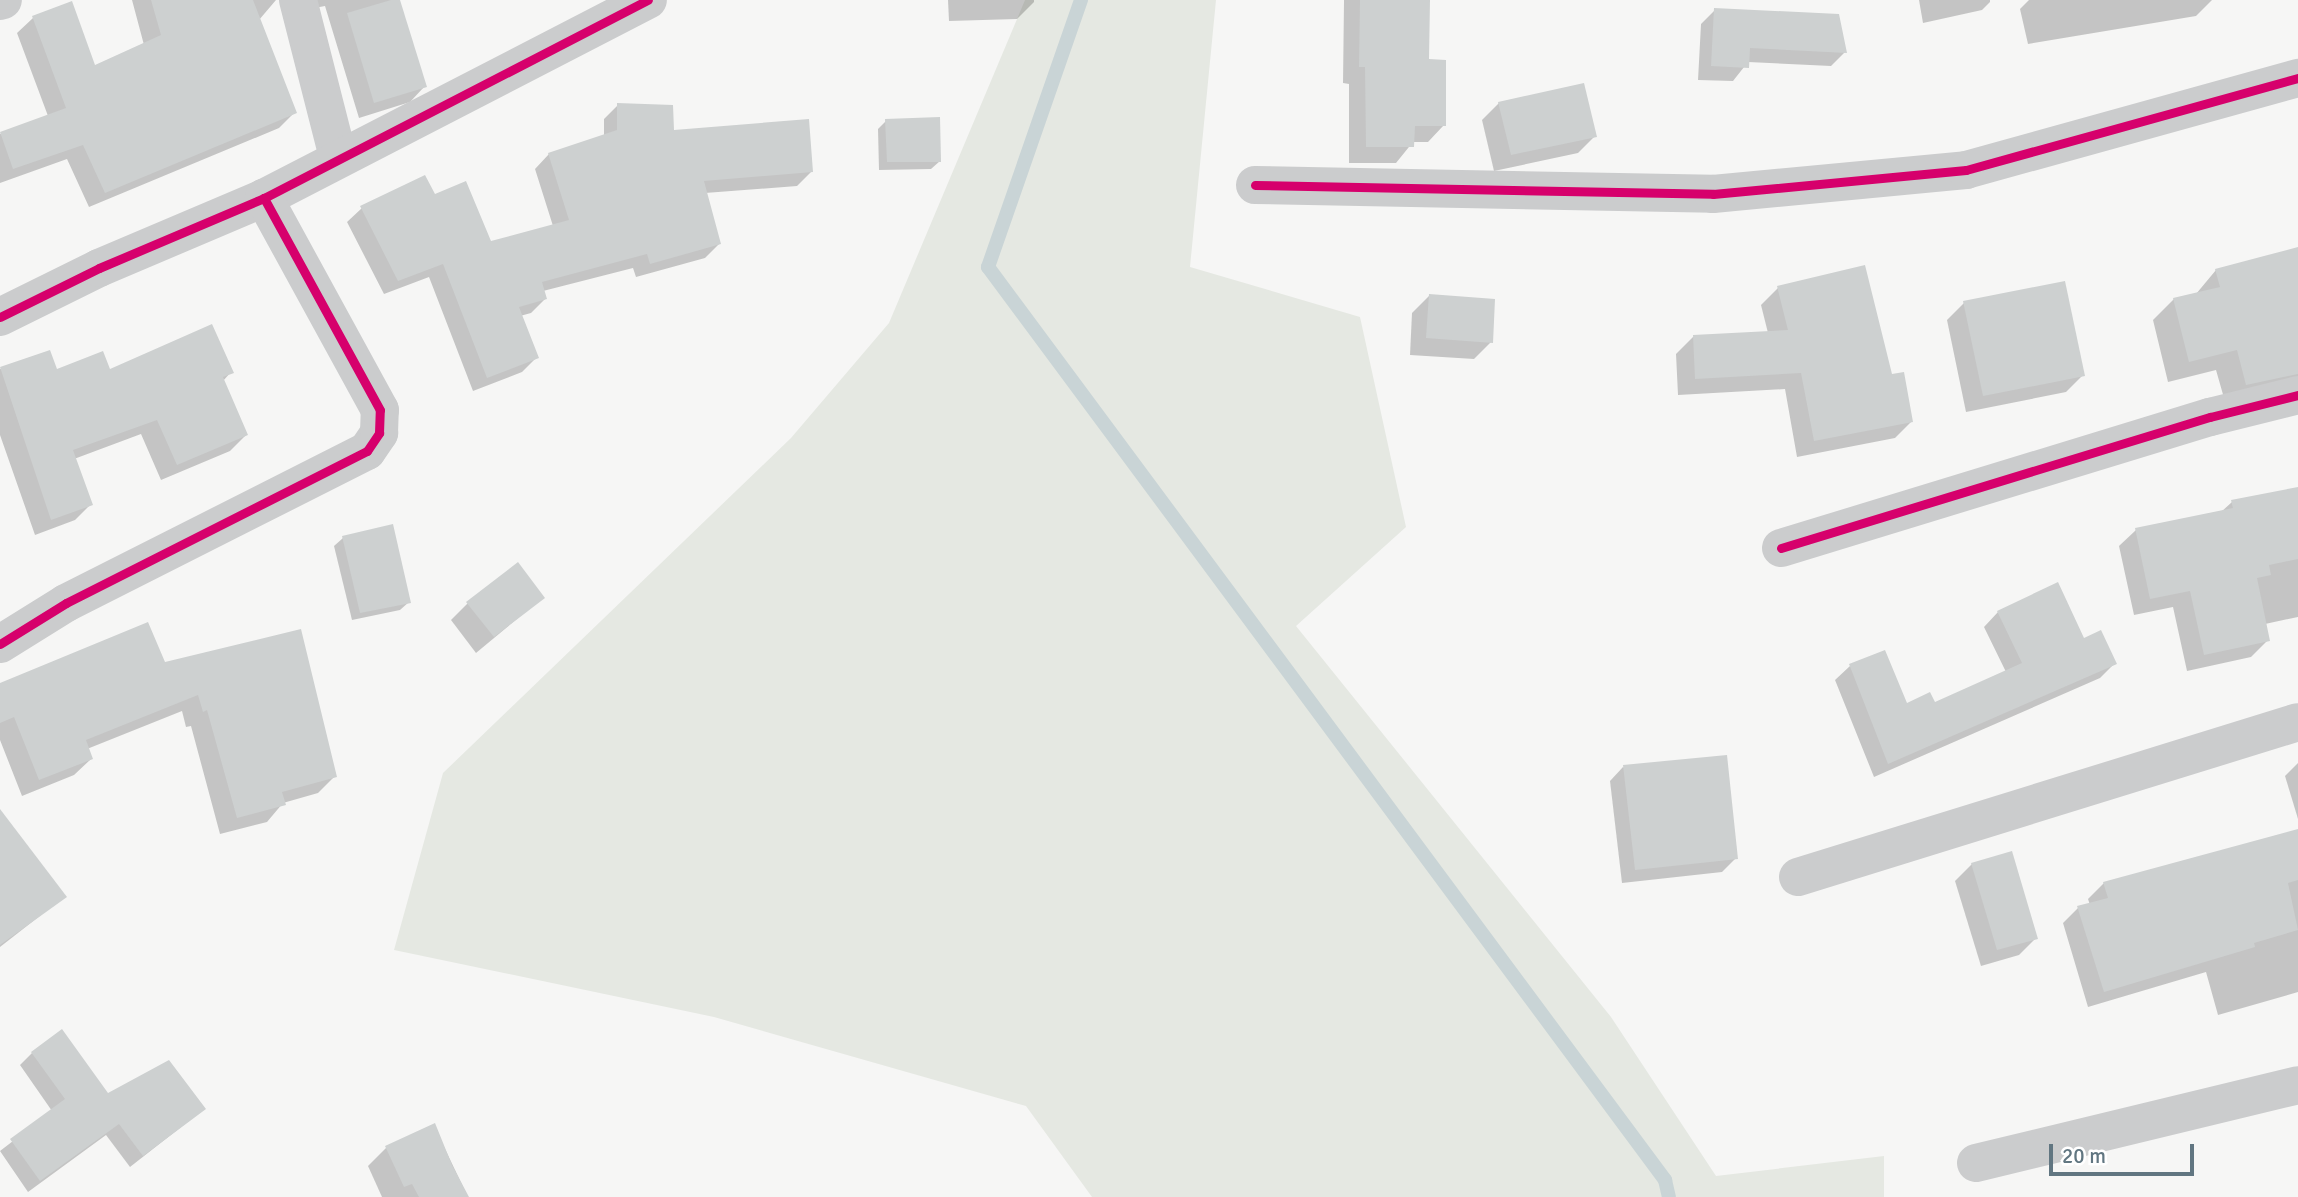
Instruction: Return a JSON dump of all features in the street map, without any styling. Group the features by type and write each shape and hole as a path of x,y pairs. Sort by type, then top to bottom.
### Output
{"street":[{"path":"298,0 338,158"},
{"path":"0,317 99,268 264,198 648,0"},
{"path":"1255,185 1713,194 1966,170 2298,78"},
{"path":"0,644 66,603 367,451 379,433 380,410 264,198"},
{"path":"1781,548 2210,417 2298,395"},
{"path":"1798,877 2298,722"},
{"path":"1976,1163 2298,1084"}],"shaded area":[{"path":"1025,0 1216,0 1190,267 1360,317 1406,527 1296,626 1611,1017 1716,1176 1884,1156 1884,1197 1092,1197 1026,1106 714,1017 394,950 443,773 791,438 889,323"}],"building":[{"path":"151,0 253,0 297,113 105,193 83,145 13,169 0,132 66,108 32,16 72,1 95,65 161,35"},
{"path":"391,0 400,0 427,87 374,103 347,13"},
{"path":"1360,0 1430,0 1429,59 1446,60 1446,126 1415,126 1414,147 1366,147 1365,67 1359,67"},
{"path":"1714,8 1839,14 1847,53 1750,48 1749,68 1711,66"},
{"path":"1584,83 1597,137 1511,155 1498,102"},
{"path":"617,103 673,105 674,130 809,119 813,172 704,181 721,244 650,264 647,254 542,282 547,299 519,307 539,358 487,378 443,264 398,281 360,206 425,175 435,194 466,181 491,241 569,220 548,153 617,130"},
{"path":"940,117 941,162 887,162 885,119"},
{"path":"2298,247 2298,374 2246,385 2237,350 2189,362 2173,298 2220,287 2215,269"},
{"path":"1865,265 1892,374 1904,372 1913,422 1814,441 1801,373 1695,379 1693,335 1788,330 1777,286"},
{"path":"2065,281 2085,376 1983,396 1963,301"},
{"path":"1429,294 1495,299 1493,343 1426,338"},
{"path":"212,324 234,373 223,377 248,435 177,465 157,420 73,450 93,505 51,520 0,367 50,350 57,369 103,351 110,369"},
{"path":"2298,487 2298,559 2269,565 2271,575 2257,578 2270,641 2204,655 2190,591 2150,599 2135,528 2233,508 2231,500"},
{"path":"393,524 411,603 360,613 342,536"},
{"path":"518,562 545,598 494,637 466,602"},
{"path":"2058,582 2084,638 2101,630 2117,664 1888,764 1849,664 1885,650 1907,703 1930,692 1935,702 2022,663 1997,611"},
{"path":"148,622 165,662 301,629 337,777 282,792 286,805 237,818 207,710 203,712 198,695 86,740 93,759 39,780 14,717 0,723 0,683"},
{"path":"1727,755 1738,859 1635,870 1623,765"},
{"path":"0,809 67,897 0,945"},
{"path":"2298,829 2298,880 2288,883 2298,930 2254,943 2255,947 2104,992 2077,906 2108,898 2103,882"},
{"path":"2012,851 2038,939 1997,950 1971,863"},
{"path":"62,1029 108,1093 169,1060 206,1109 143,1156 119,1124 40,1181 10,1139 65,1099 31,1052"},
{"path":"435,1123 469,1197 419,1197 412,1184 404,1187 385,1146"}],"waterway":[{"path":"1081,0 988,267 1665,1180 1669,1197"}],"cycle path":[{"path":"0,317 99,268 264,198 648,0"},
{"path":"1255,185 1713,194 1966,170 2298,78"},
{"path":"0,644 66,603 367,451 379,433 380,410 264,198"},
{"path":"1781,548 2210,417 2298,395"}]}
